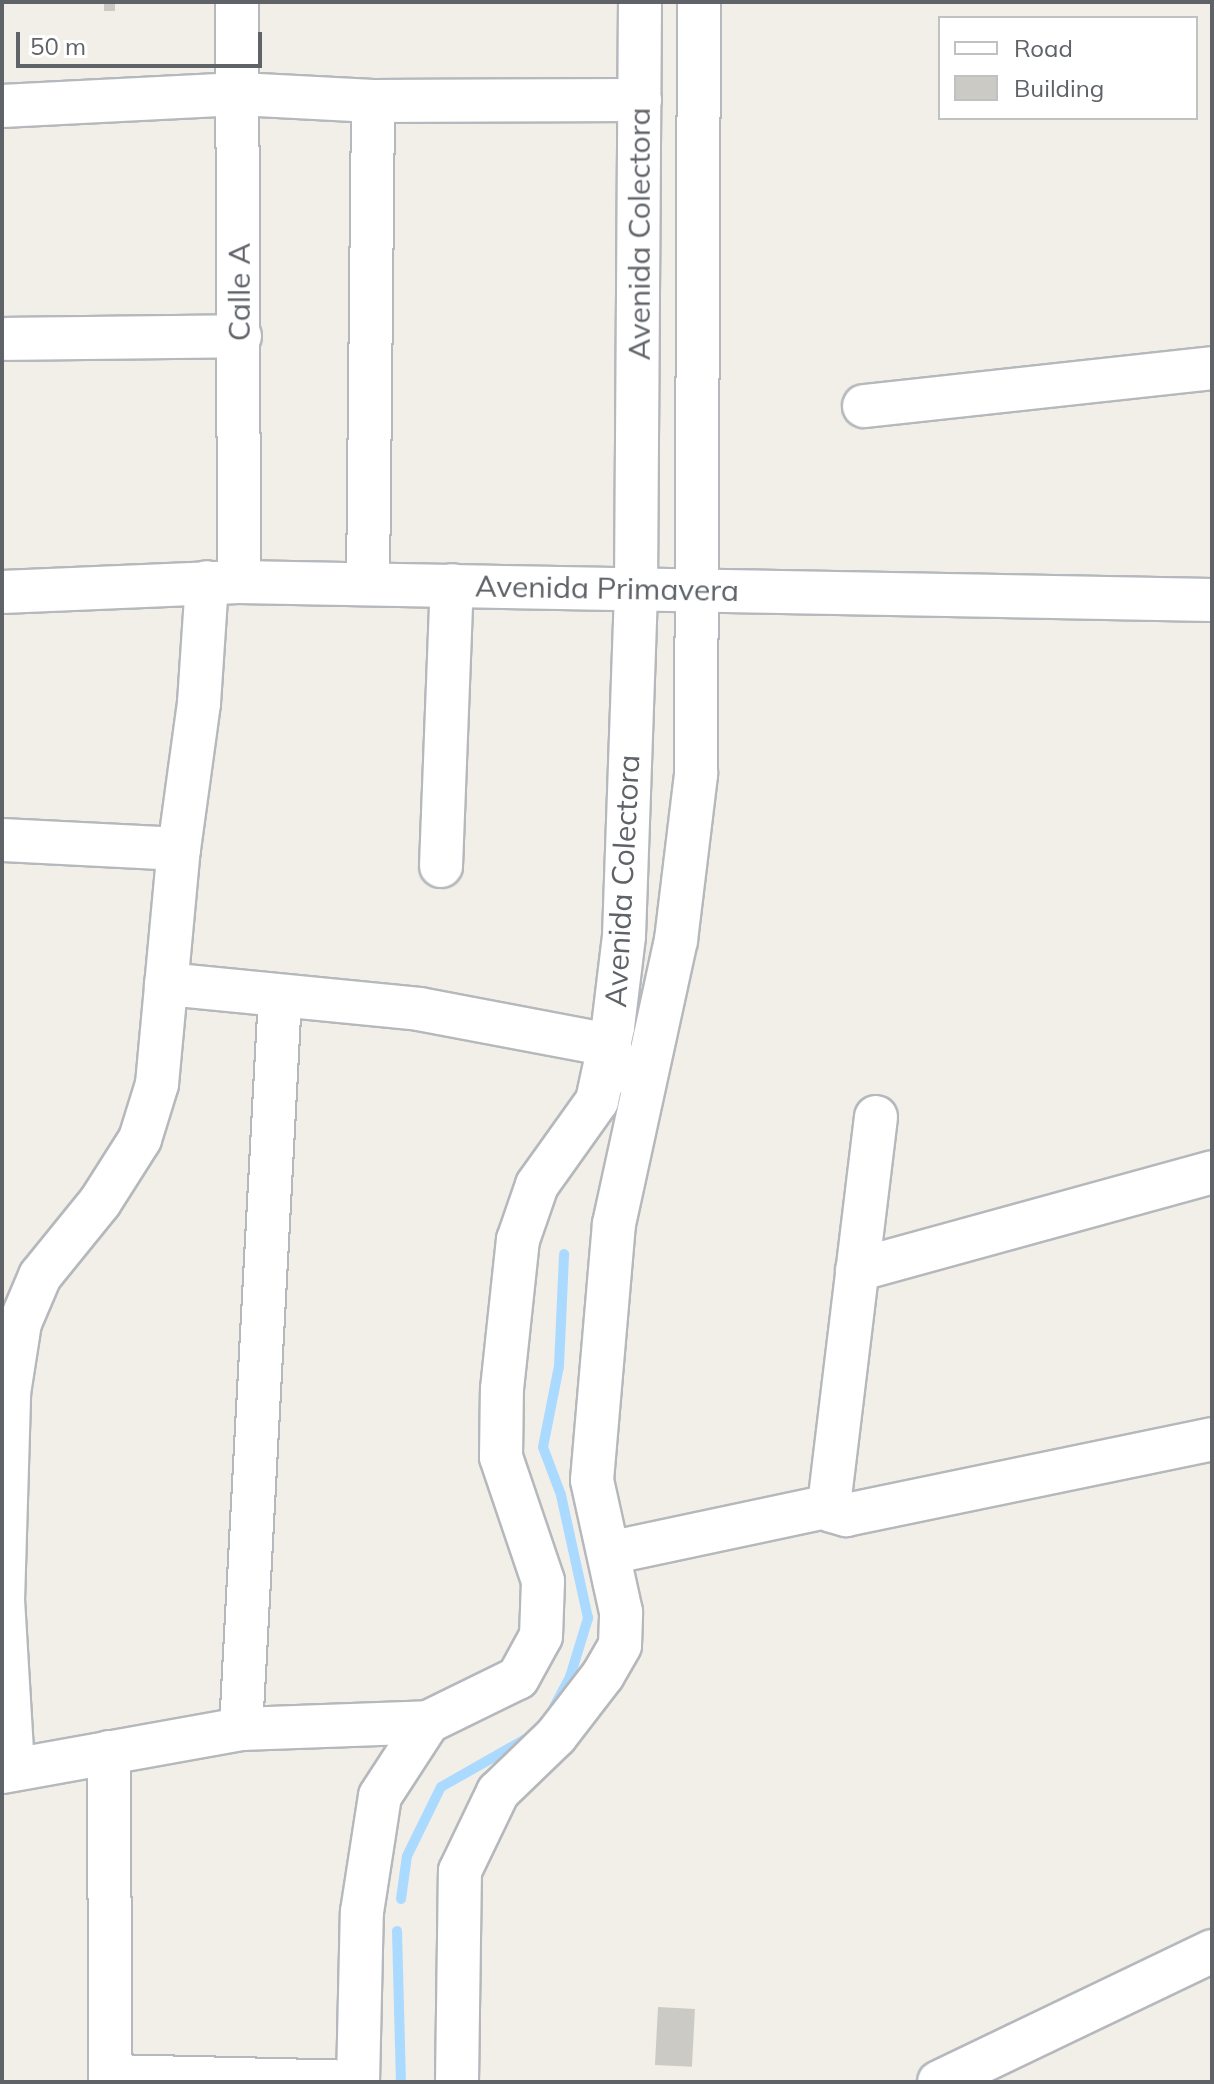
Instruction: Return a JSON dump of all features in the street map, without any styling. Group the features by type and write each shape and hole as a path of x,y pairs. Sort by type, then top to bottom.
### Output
{"street":[{"name":"Calle A","path":"8,1770 3,1601 9,1393 20,1323 40,1276 100,1202 140,1139 157,1084 179,849 199,703 223,582 240,336 237,2"},
{"name":"Avenida Colectora","path":"428,1722 518,1678 541,1636 543,1581 501,1457 502,1389 518,1240 537,1185 597,1101 609,1045 624,936 636,588 640,2"},
{"name":"Avenida Colectora","path":"457,2082 460,1871 498,1792 556,1736 603,1675 620,1645 621,1612 592,1480 614,1224 637,1132 676,940 696,774 699,2"},
{"path":"2,106 239,94 373,101 640,100"},
{"path":"368,584 373,101"},
{"path":"7,339 240,336"},
{"path":"864,406 1212,368"},
{"name":"Avenida Primavera","path":"2,592 223,582 1212,600"},
{"path":"441,866 452,585"},
{"path":"2,840 179,849"},
{"path":"166,984 419,1009 609,1045 637,1132"},
{"path":"241,1729 280,996"},
{"path":"876,1117 830,1506 832,1511 846,1515 1212,1439"},
{"path":"857,1270 1212,1172"},
{"path":"609,1553 830,1506"},
{"path":"109,1752 110,2079 358,2082 362,1912 380,1796 428,1722"},
{"path":"8,1770 241,1729 428,1722"},
{"path":"939,2082 995,2070 1211,1955"}],"building":[{"path":"104,2 115,2 115,11 104,11"},
{"path":"658,2007 695,2009 692,2067 655,2065"}],"waterway":[{"path":"554,1707 570,1677 588,1618 561,1495 543,1447 559,1366 564,1254"},
{"path":"401,1899 407,1856 441,1787 529,1737"},
{"path":"397,1931 401,2082"}]}
